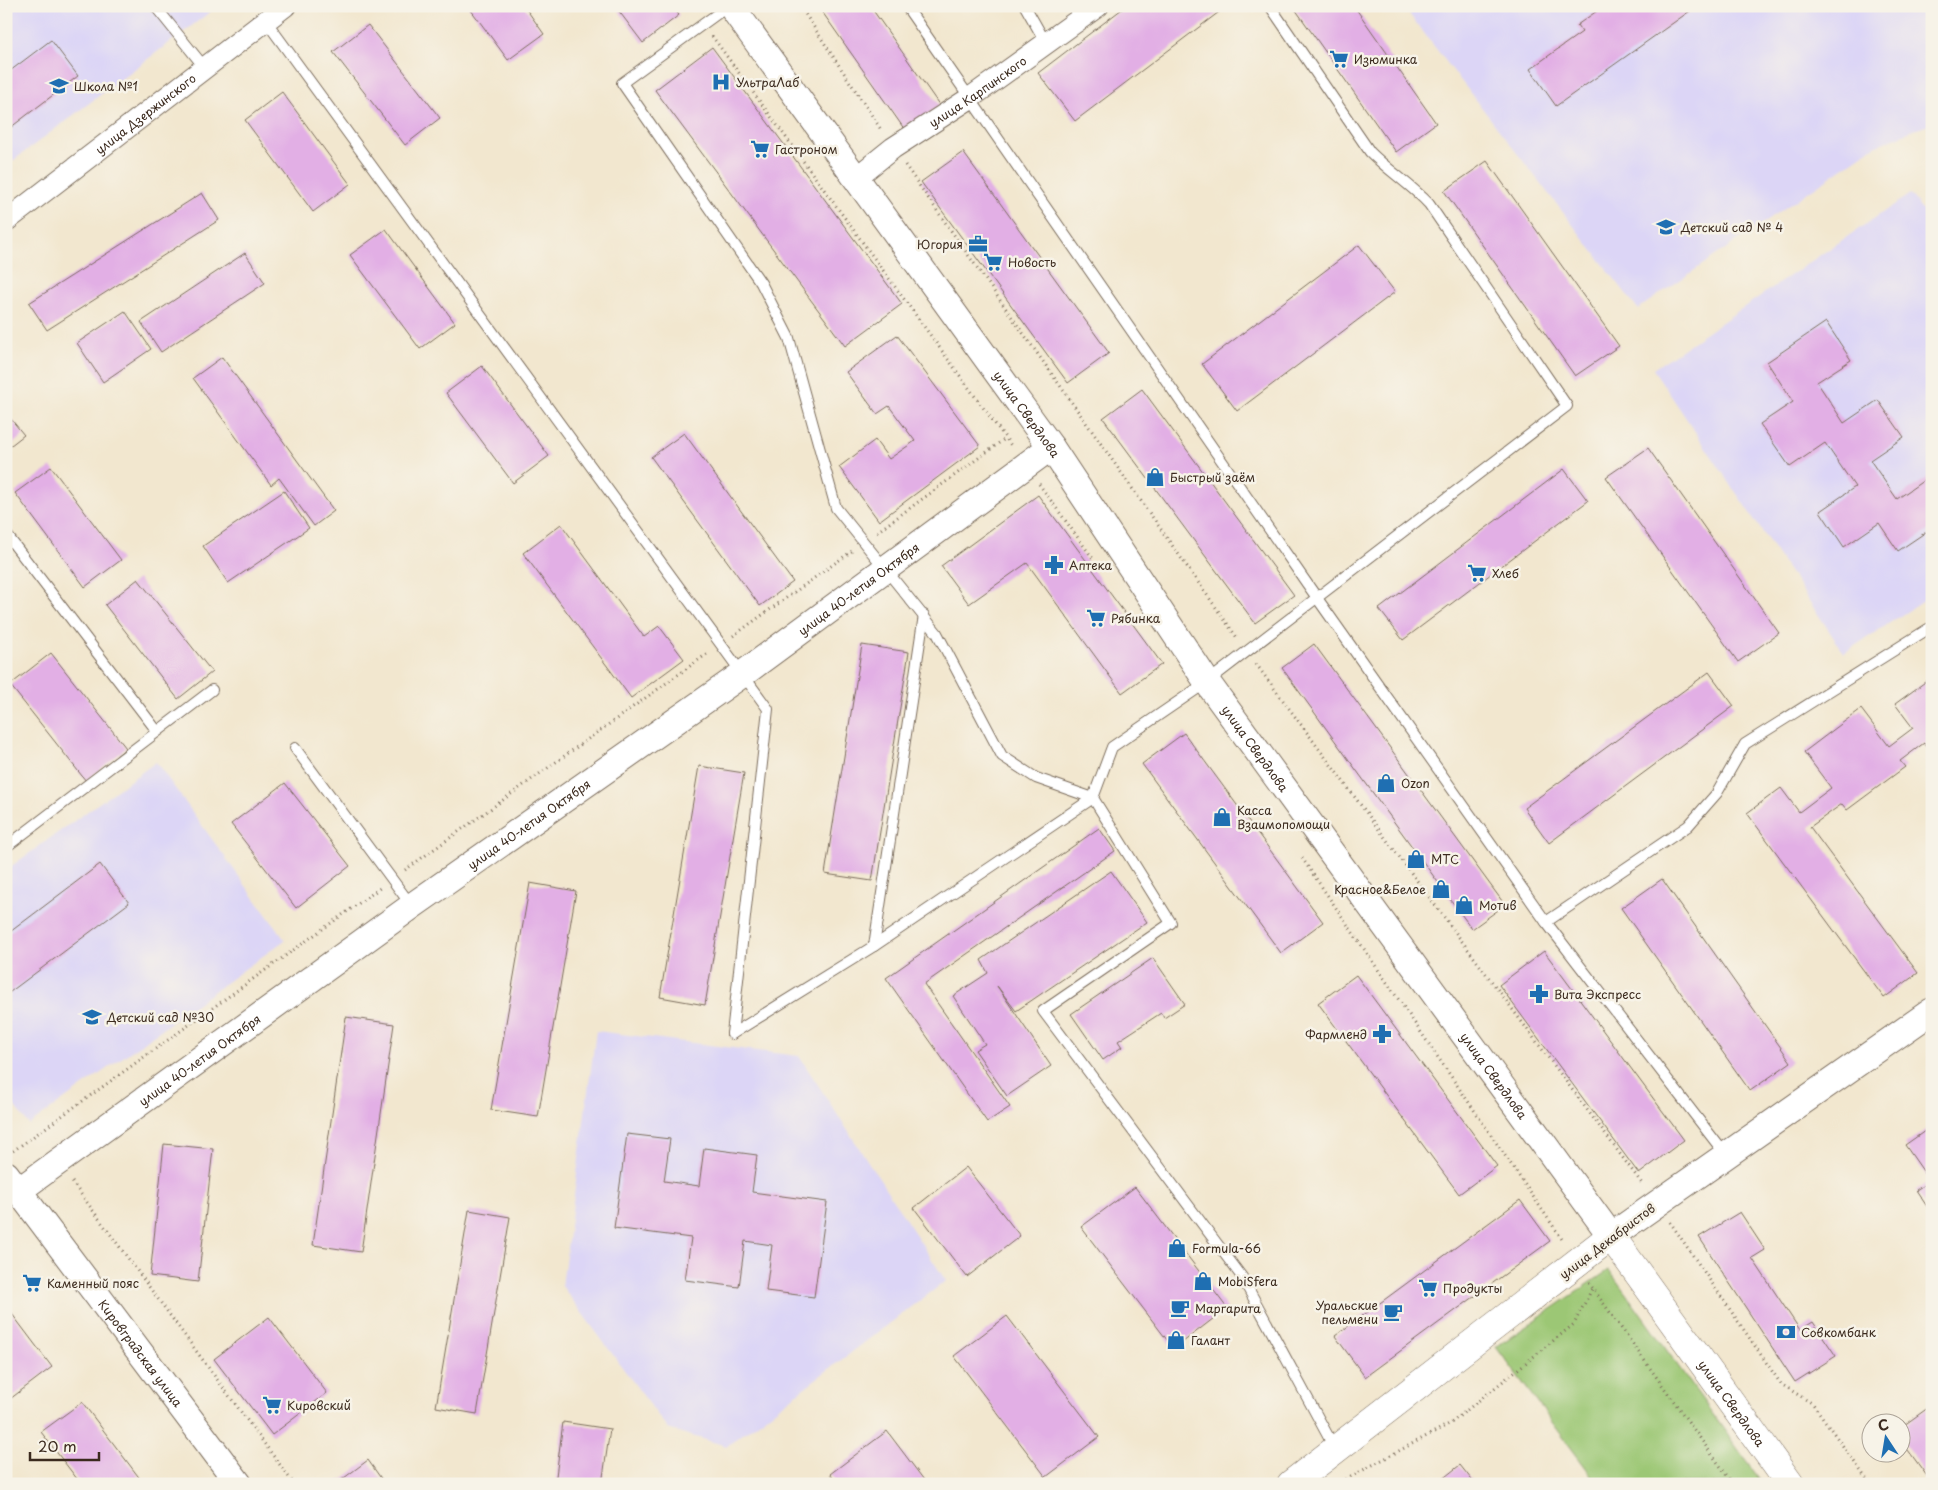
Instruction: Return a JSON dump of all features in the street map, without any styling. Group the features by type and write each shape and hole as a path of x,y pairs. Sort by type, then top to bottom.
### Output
{"main road":[{"name":"улица Декабристов","path":"1291,1484 1611,1236"},
{"name":"улица Свердлова","path":"1611,1236 1790,1484"}],"street":[{"name":"улица Дзержинского","path":"6,221 285,6"},
{"name":"улица Свердлова","path":"730,6 857,177 1051,447 1207,682 1611,1236"},
{"name":"улица Карпинского","path":"857,177 893,148 1047,45 1098,6"},
{"name":"улица 40-летия Октября","path":"10,1189 59,1163 412,906 744,673 1051,447"},
{"name":"улица Декабристов","path":"1611,1236 1932,1011"},
{"name":"Кировградская улица","path":"10,1189 239,1484"}],"lane":[{"path":"155,6 205,68"},
{"path":"730,6 622,83 761,283 789,338 836,508 937,633 1002,756 1036,778 1093,798 1171,923 1043,1011 1242,1277 1335,1450"},
{"path":"906,6 1317,598 1546,922 1726,1155"},
{"path":"1025,6 1047,45"},
{"path":"266,21 744,673 768,709 732,1034 874,946 1093,798 1112,747 1207,682 1567,406 1429,204 1370,152 1270,6"},
{"path":"6,534 157,731"},
{"path":"874,946 924,615"},
{"path":"1546,922 1688,826 1717,793 1745,744 1928,629 1932,634"},
{"path":"6,847 212,690"},
{"path":"295,748 412,906"}],"path":[{"path":"800,6 893,148 1247,652 1657,1203 1781,1384 1813,1404 1870,1484"},
{"path":"704,24 1099,568"},
{"path":"726,641 1006,438"},
{"path":"6,1156 710,652"},
{"path":"1297,850 1577,1262 1592,1289 1733,1484"},
{"path":"59,1163 294,1484"},
{"path":"1337,1484 1451,1423 1574,1324 1592,1289"}],"shaded area":[{"name":"Школа №1","path":"6,6 218,6 6,166"},
{"name":"Детский сад № 4","path":"1403,6 1932,6 1932,124 1875,146 1638,309"},
{"path":"1910,194 1932,222 1932,595 1844,653 1653,369"},
{"name":"Детский сад №30","path":"156,762 285,940 29,1125 6,1095 6,870"},
{"path":"596,1031 799,1056 946,1281 727,1446 668,1429 562,1286"}],"green space":[{"path":"1609,1270 1763,1484 1598,1484 1496,1347"}],"building":[{"path":"468,6 524,6 544,34 508,60"},
{"path":"615,6 672,6 679,15 643,43"},
{"path":"818,6 870,6 940,106 905,130"},
{"path":"1126,6 1227,6 1075,121 1038,73"},
{"path":"1293,6 1354,6 1436,123 1396,152"},
{"path":"1604,6 1697,6 1556,106 1530,69 1582,32 1577,25"},
{"path":"368,25 440,118 405,145 333,52"},
{"path":"51,40 78,76 6,131 6,74"},
{"path":"712,47 902,304 845,346 655,90"},
{"path":"282,92 350,184 313,212 245,120"},
{"path":"963,152 1109,353 1068,383 921,182"},
{"path":"1487,161 1619,346 1575,376 1444,191"},
{"path":"202,193 219,220 47,330 29,303"},
{"path":"386,229 455,323 420,349 350,255"},
{"path":"1359,245 1395,292 1237,411 1202,364"},
{"path":"245,253 265,283 161,352 141,322"},
{"path":"125,311 151,349 103,382 77,343"},
{"path":"1826,322 1851,360 1817,382 1844,423 1878,400 1904,437 1870,460 1897,499 1930,476 1932,479 1932,528 1898,551 1879,523 1844,547 1820,511 1855,487 1825,443 1790,467 1760,424 1793,402 1767,362"},
{"path":"897,335 980,446 879,521 839,467 875,440 889,459 915,441 889,406 877,414 846,372"},
{"path":"222,357 334,511 314,526 279,478 271,485 193,378"},
{"path":"482,366 549,456 513,483 446,393"},
{"path":"1142,389 1294,595 1255,623 1103,418"},
{"path":"6,413 24,435 6,449"},
{"path":"684,433 793,582 760,606 651,457"},
{"path":"1648,448 1779,633 1738,662 1606,477"},
{"path":"51,467 121,560 85,587 15,493"},
{"path":"1564,469 1588,501 1403,640 1379,609"},
{"path":"284,491 309,528 228,583 203,546"},
{"path":"1038,495 1162,664 1122,693 1027,563 969,604 941,566"},
{"path":"561,524 644,637 659,626 684,659 631,698 523,553"},
{"path":"138,579 212,672 178,699 105,605"},
{"path":"1314,644 1505,905 1472,929 1282,668"},
{"path":"862,645 909,652 872,881 825,874"},
{"path":"51,653 126,748 86,781 10,685"},
{"path":"1709,672 1734,706 1549,843 1524,808"},
{"path":"1932,677 1932,753 1924,743 1900,761 1905,767 1847,810 1842,804 1810,827 1918,973 1884,998 1747,813 1781,788 1799,812 1831,788 1804,752 1861,709 1889,746 1913,728 1895,704"},
{"path":"1184,733 1323,922 1281,953 1142,764"},
{"path":"699,766 744,773 705,1005 660,997"},
{"path":"285,783 350,866 296,908 231,824"},
{"path":"1099,828 1115,851 924,984 1010,1107 987,1122 886,978"},
{"path":"100,864 129,903 6,995 6,935"},
{"path":"1111,871 1147,922 1016,1011 997,986 1051,1066 1007,1096 975,1050 985,1044 953,996 988,973 981,960"},
{"path":"1662,879 1791,1062 1750,1091 1621,908"},
{"path":"530,883 576,891 538,1117 491,1110"},
{"path":"1544,951 1684,1140 1639,1174 1499,985"},
{"path":"1153,958 1185,1004 1164,1018 1161,1013 1118,1041 1122,1047 1103,1060 1071,1014"},
{"path":"1356,975 1497,1166 1459,1194 1318,1003"},
{"path":"346,1017 394,1024 361,1252 313,1245"},
{"path":"1932,1126 1932,1214 1916,1190 1930,1181 1905,1145"},
{"path":"627,1134 670,1139 664,1181 699,1186 704,1148 757,1155 752,1192 827,1202 814,1297 766,1291 772,1245 745,1241 739,1287 685,1280 691,1238 614,1228"},
{"path":"164,1144 213,1149 198,1282 150,1276"},
{"path":"966,1167 1020,1236 967,1277 914,1208"},
{"path":"1135,1187 1227,1308 1174,1349 1081,1227"},
{"path":"1520,1200 1550,1241 1365,1377 1335,1336"},
{"path":"469,1210 510,1217 477,1414 436,1407"},
{"path":"1740,1212 1765,1250 1752,1258 1800,1330 1813,1322 1836,1356 1795,1382 1699,1237"},
{"path":"6,1306 52,1367 10,1399 6,1394"},
{"path":"1007,1316 1099,1437 1046,1477 954,1356"},
{"path":"269,1317 327,1393 272,1435 214,1359"},
{"path":"82,1402 144,1484 81,1484 41,1432"},
{"path":"1932,1405 1932,1483 1910,1453 1910,1421"},
{"path":"563,1422 610,1429 602,1484 555,1484"},
{"path":"887,1431 927,1484 838,1484 830,1474"},
{"path":"368,1460 385,1484 336,1484"},
{"path":"1460,1465 1475,1484 1436,1484"}],"place":[{"name":"Изюминка","path":"1339,59"},
{"name":"УльтраЛаб","path":"721,82"},
{"name":"Школа №1","path":"59,86"},
{"name":"Гастроном","path":"760,149"},
{"name":"Детский сад № 4","path":"1666,227"},
{"name":"Югория","path":"978,244"},
{"name":"Новость","path":"993,262"},
{"name":"Быстрый заём","path":"1155,477"},
{"name":"Аптека","path":"1054,565"},
{"name":"Хлеб","path":"1477,573"},
{"name":"Рябинка","path":"1096,618"},
{"name":"Ozon","path":"1386,783"},
{"name":"Касса Взаимопомощи","path":"1222,817"},
{"name":"МТС","path":"1416,859"},
{"name":"Красное&Белое","path":"1441,889"},
{"name":"Мотив","path":"1464,905"},
{"name":"Вита Экспресс","path":"1539,994"},
{"name":"Детский сад №30","path":"92,1017"},
{"name":"Фармленд","path":"1382,1034"},
{"name":"Formula-66","path":"1177,1248"},
{"name":"MobiSfera","path":"1203,1281"},
{"name":"Каменный пояс","path":"32,1283"},
{"name":"Продукты","path":"1428,1288"},
{"name":"Маргарита","path":"1180,1308"},
{"name":"Уральские пельмени","path":"1393,1312"},
{"name":"Совкомбанк","path":"1786,1332"},
{"name":"Галант","path":"1176,1340"},
{"name":"Кировский","path":"272,1405"}]}
